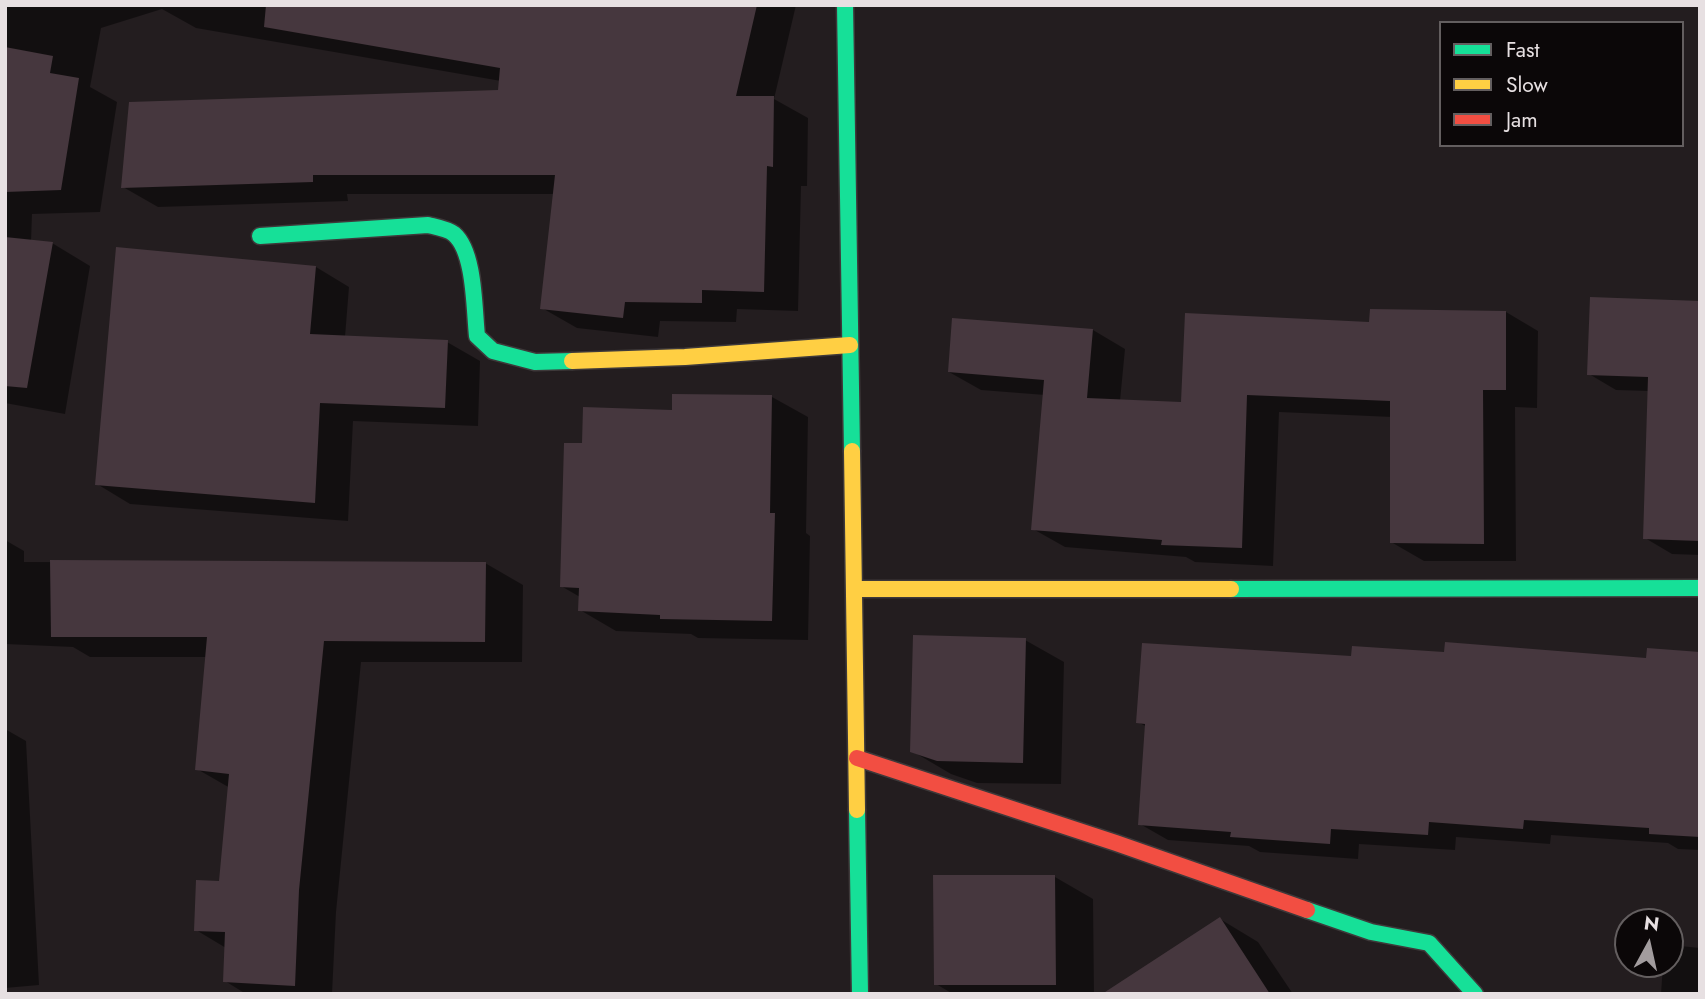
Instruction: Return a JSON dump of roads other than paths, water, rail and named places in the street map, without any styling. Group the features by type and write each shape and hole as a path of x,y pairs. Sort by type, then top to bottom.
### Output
{"street":[{"path":"845,5 860,994"},
{"path":"260,236 428,225 453,233 464,247 470,269 477,336 493,351 535,362 685,357 850,345"},
{"path":"854,589 1700,588"},
{"path":"857,758 1116,843 1371,932 1429,943 1475,994"}]}
